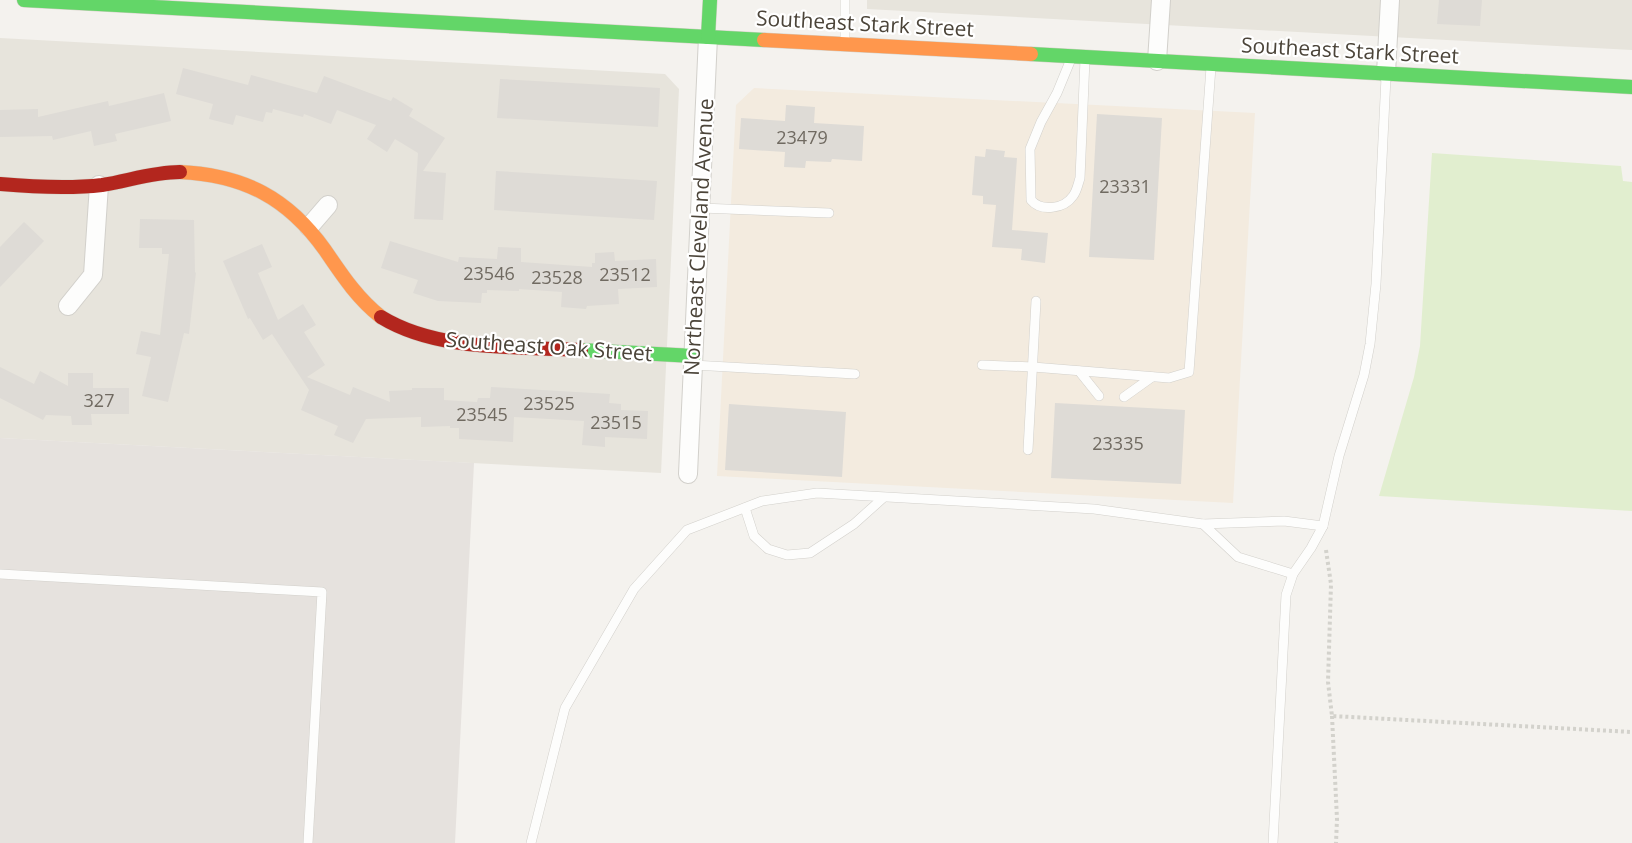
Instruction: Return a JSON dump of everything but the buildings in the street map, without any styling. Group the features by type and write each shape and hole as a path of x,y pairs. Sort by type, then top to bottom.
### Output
{"main road":[{"name":"Southeast Stark Street","path":"24,0 1632,87"},
{"name":"Northeast Cleveland Avenue","path":"708,37 710,0"},
{"name":"Southeast Oak Street","path":"0,184 50,188 99,185 180,172 216,176 261,191 287,208 309,227 357,296 381,316 406,331 429,339 459,343 694,361"}],"street":[{"path":"1157,61 1161,0"},
{"path":"1386,74 1390,0"},
{"name":"Northeast Cleveland Avenue","path":"688,474 708,37"},
{"path":"68,306 93,275 99,185"},
{"path":"309,227 328,205"}],"lane":[{"path":"845,0 845,44"},
{"path":"1078,57 1080,178 1078,186 1074,195 1065,204 1054,208 1037,206 1031,200 1030,149 1041,122 1078,57"},
{"path":"982,365 1169,378 1189,372 1211,64"},
{"path":"1273,843 1286,595 1293,574 1323,526 1339,456 1364,375 1370,344 1376,284 1386,74"},
{"path":"700,207 829,213"},
{"path":"1028,450 1036,301"},
{"path":"694,361 855,374"},
{"path":"1079,371 1099,396"},
{"path":"1124,397 1152,377"},
{"path":"531,843 565,708 634,589 687,530 762,501 817,493 1094,509 1203,525 1284,521 1323,526"},
{"path":"745,508 754,536 768,549 787,555 810,553 854,524 883,498"},
{"path":"1203,525 1238,557 1293,574"},
{"path":"0,574 322,592 308,843"}],"path":[{"path":"1323,526 1331,584 1328,682 1332,716 1336,843"},
{"path":"1332,716 1632,732"}],"shaded area":[{"path":"867,0 1632,0 1632,50 867,9"},
{"path":"0,38 665,74 679,89 661,473 0,438"},
{"path":"754,88 1255,113 1233,503 717,476 736,105"},
{"path":"0,438 474,463 455,843 0,843"}],"green space":[{"path":"1432,153 1621,166 1623,181 1632,182 1632,511 1379,496 1414,377 1420,346"}],"traffic: fast":[{"path":"24,0 764,40"},
{"path":"708,37 710,0"},
{"path":"1031,54 1632,87"},
{"path":"581,350 694,356"}],"traffic: slow":[{"path":"764,40 1031,54"},
{"path":"180,172 203,174 244,184 280,203 311,232 350,286 381,317"}],"traffic: jam":[{"path":"0,184 51,187 89,186 160,173 180,172"},
{"path":"381,317 403,328 452,342 581,350"}]}
